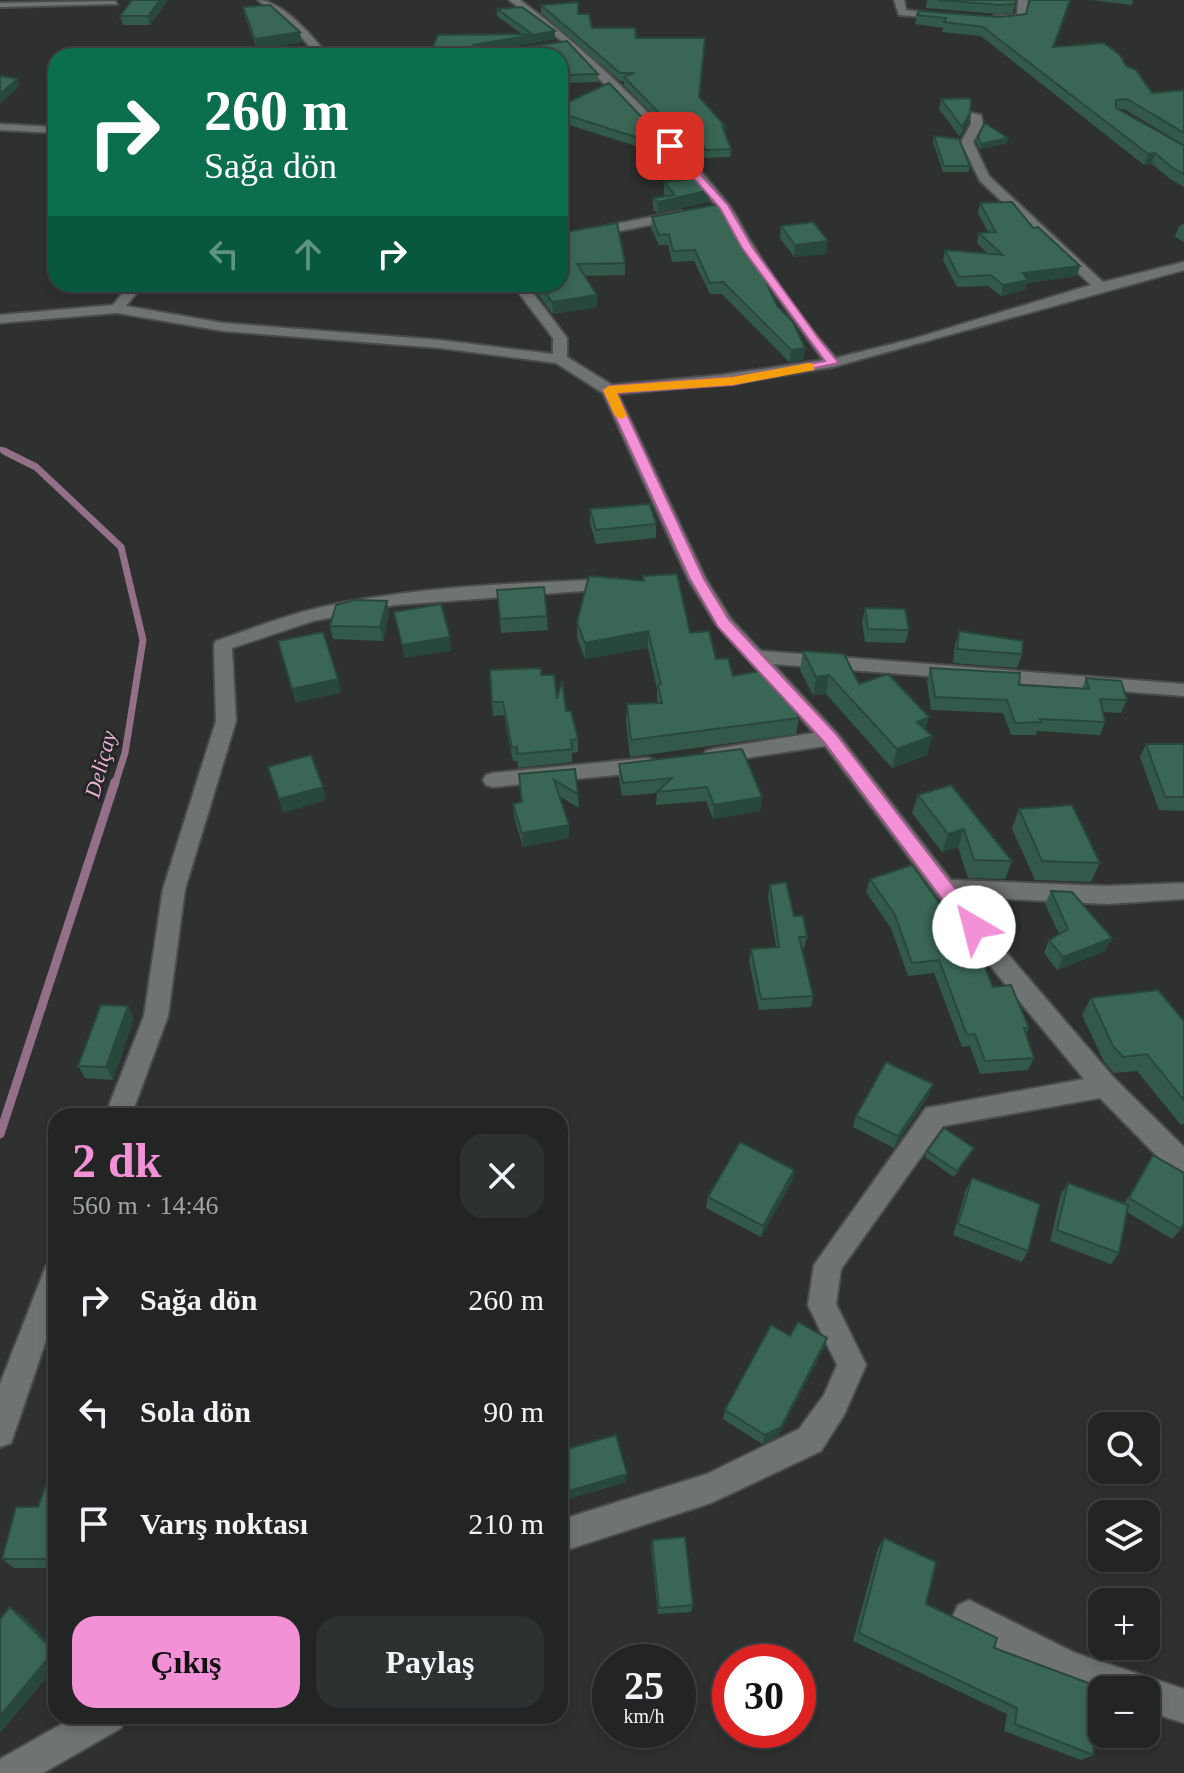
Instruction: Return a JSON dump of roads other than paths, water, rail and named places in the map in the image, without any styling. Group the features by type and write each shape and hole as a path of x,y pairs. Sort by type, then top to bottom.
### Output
{"street":[{"path":"263,0 297,27 317,48"},
{"path":"514,0 571,43 582,58 632,103 724,207 748,248 814,342 833,363"},
{"path":"899,0 902,13 957,17"},
{"path":"984,19 1021,18 1023,0"},
{"path":"555,45 571,43"},
{"path":"975,115 977,124 967,142 984,178 1100,287"},
{"path":"0,127 48,130"},
{"path":"709,210 724,207"},
{"path":"568,237 694,212"},
{"path":"609,390 733,381 833,363 1184,266"},
{"path":"117,309 131,292"},
{"path":"525,292 560,338 560,359"},
{"path":"0,319 117,309 223,327 440,344 560,359 609,390 689,580 724,623 830,738 1004,966 1105,1086 1169,1151 1184,1161"},
{"path":"121,1108 156,1016 174,889 226,721 223,645 320,613 380,602 478,592 634,583"},
{"path":"757,657 1184,690"},
{"path":"493,780 679,761 830,738"},
{"path":"945,888 1107,895 1184,891"},
{"path":"568,1533 711,1488 810,1440 834,1405 852,1365 822,1305 828,1265 935,1116 1105,1086"},
{"path":"0,1432 18,1372 48,1295"},
{"path":"969,1616 1068,1667 1094,1676"},
{"path":"1160,1698 1184,1706"},
{"path":"9,1773 95,1724"}],"lane":[{"path":"0,5 115,3"}],"waterway":[{"name":"Deliçay","path":"0,449 36,467 121,547 143,640 125,753 115,784"},
{"name":"Deliçay","path":"0,1134 115,782"}]}
